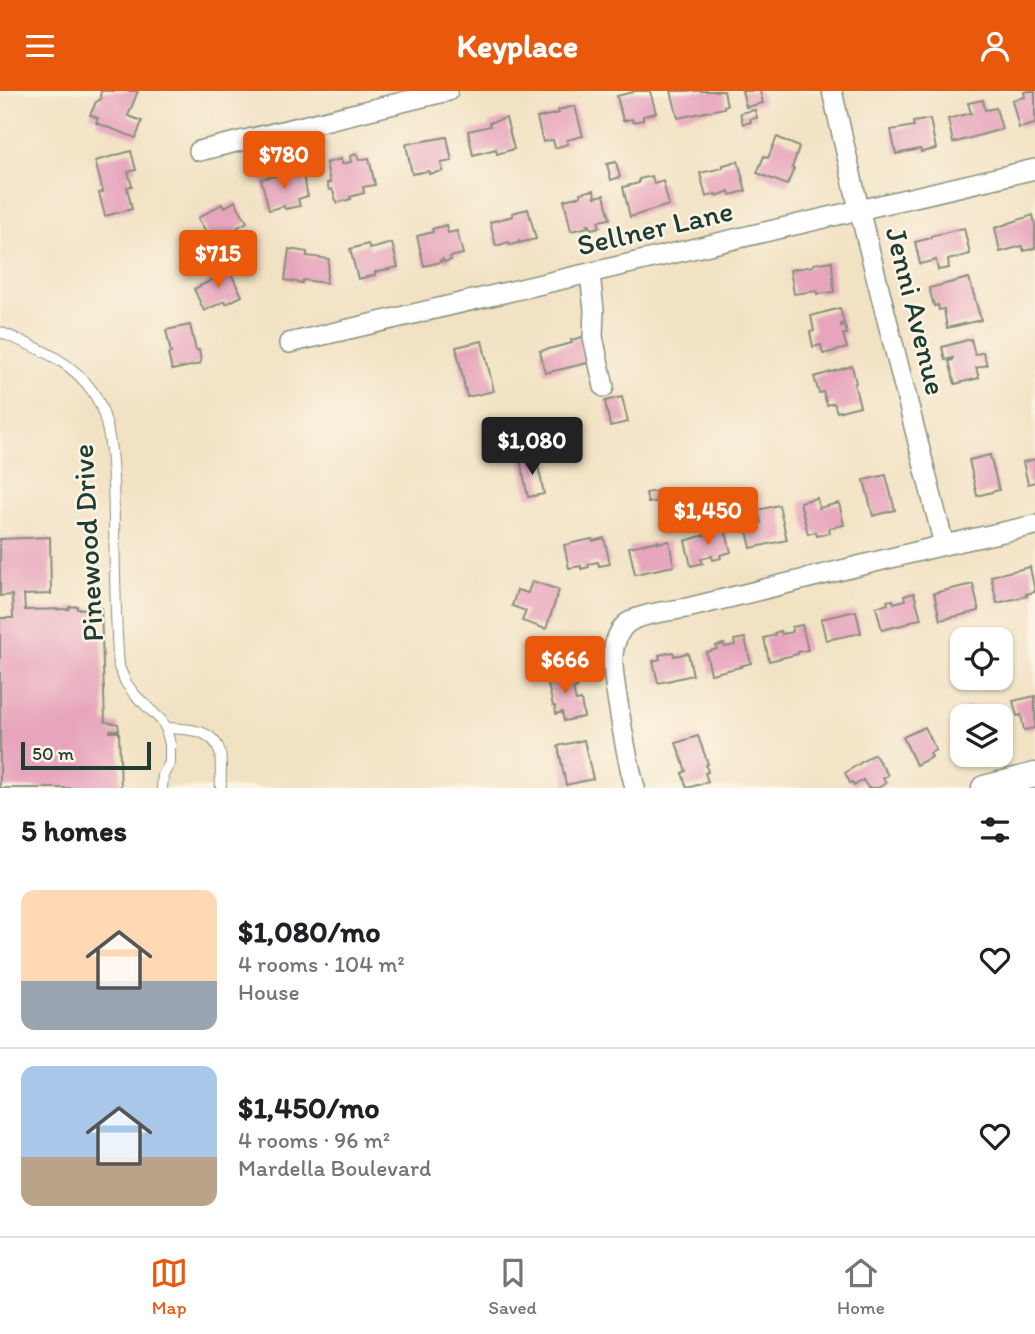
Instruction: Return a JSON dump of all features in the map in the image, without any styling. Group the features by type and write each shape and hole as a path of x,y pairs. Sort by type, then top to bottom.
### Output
{"street":[{"path":"199,151 448,91"},
{"name":"Jenni Avenue","path":"832,91 944,545"},
{"name":"Sellner Lane","path":"289,343 1035,169"},
{"path":"590,274 594,310 593,337 604,387"},
{"path":"635,788 623,735 613,655 617,638 630,621 1035,525"},
{"path":"984,788 1035,775"}],"lane":[{"name":"Pinewood Drive","path":"0,332 50,353 93,390 101,405 107,423 113,484 119,667 135,695 166,728"},
{"path":"162,788 163,775 170,762 170,744 166,728 194,730 214,740 219,752 220,788"}],"building":[{"path":"101,91 138,91 128,116 142,121 136,138 96,123 98,118 90,115 96,102 101,99"},
{"path":"633,91 650,91 656,113 643,116 643,120 623,121 617,96"},
{"path":"671,91 724,91 727,105 724,108 678,118"},
{"path":"742,91 760,91 763,103 746,107"},
{"path":"1035,91 1035,124 1019,128 1012,100 1025,97 1024,92"},
{"path":"983,100 985,110 996,108 1002,129 953,143 948,119 971,113 968,103"},
{"path":"575,106 583,136 567,140 568,144 555,148 553,140 543,142 537,118"},
{"path":"755,110 757,118 743,124 740,113"},
{"path":"506,118 514,149 497,154 496,149 473,155 468,131 490,126 489,123"},
{"path":"930,119 936,149 896,154 891,130 914,126 913,122"},
{"path":"447,137 452,161 441,163 443,171 412,174 406,144"},
{"path":"777,137 799,147 787,185 757,173 764,156 768,158"},
{"path":"131,151 136,170 128,172 132,186 127,187 132,209 105,216 99,193 103,192 95,161"},
{"path":"357,154 359,160 369,158 375,185 363,187 364,193 337,203 327,183 330,183 326,163 341,159 342,164 351,162 350,156"},
{"path":"738,161 746,191 730,195 729,191 706,197 700,173 723,168 723,165"},
{"path":"616,162 620,177 611,180 607,164"},
{"path":"302,172 308,196 298,199 300,206 269,210 261,179"},
{"path":"652,176 654,184 663,181 669,205 630,217 623,187"},
{"path":"594,190 595,197 604,195 610,219 598,221 600,227 591,229 587,224 588,227 571,231 564,200"},
{"path":"235,201 247,222 238,227 242,234 214,246 198,218 222,204 224,208"},
{"path":"528,209 536,239 496,246 490,222"},
{"path":"1033,215 1035,248 1024,251 1022,246 1000,252 995,228"},
{"path":"446,225 448,233 457,231 463,254 450,257 451,260 444,262 443,259 441,262 424,266 417,236"},
{"path":"964,228 970,254 948,260 949,268 938,270 936,260 920,264 915,242"},
{"path":"392,243 398,267 358,279 350,249 368,244 370,249"},
{"path":"289,249 307,252 307,256 329,259 326,283 285,280"},
{"path":"832,261 834,292 794,294 790,270"},
{"path":"228,267 242,296 204,311 194,289 214,279 212,275"},
{"path":"969,278 981,320 947,328 944,309 939,310 938,305 934,306 929,288"},
{"path":"840,308 844,324 841,324 841,327 845,326 847,334 843,334 847,348 823,354 821,345 813,347 811,316"},
{"path":"190,325 196,350 199,350 200,364 172,370 166,330"},
{"path":"586,336 592,362 545,373 540,351 572,343 571,340"},
{"path":"971,339 975,355 983,352 987,365 976,368 979,378 955,384 949,361 953,358 945,360 942,347"},
{"path":"482,341 494,391 467,397 456,347"},
{"path":"852,366 860,406 837,412 834,403 827,405 823,392 819,393 814,377"},
{"path":"622,397 628,422 610,426 605,401"},
{"path":"990,455 999,490 977,496 969,460"},
{"path":"536,456 544,494 528,497 520,459"},
{"path":"1035,459 1035,482 1028,484 1023,462"},
{"path":"886,475 895,510 873,516 864,480"},
{"path":"662,490 664,500 648,503 646,493"},
{"path":"817,498 819,508 839,503 844,525 829,528 830,533 817,536 816,532 808,534 800,502"},
{"path":"779,505 787,540 751,548 746,527 761,523 758,510"},
{"path":"725,529 731,552 713,560 712,556 701,559 703,563 691,566 685,541"},
{"path":"50,537 51,594 24,595 25,610 69,609 77,606 77,609 101,608 105,722 118,724 119,730 110,732 119,732 121,788 0,788 0,618 13,618 12,595 0,596 0,539"},
{"path":"604,538 610,564 599,566 598,562 581,569 581,566 569,568 564,545"},
{"path":"669,541 674,566 635,574 629,547"},
{"path":"1030,567 1035,592 997,603 991,576"},
{"path":"532,581 559,590 546,629 522,621 526,611 512,606 517,590 528,593"},
{"path":"973,584 979,611 940,620 934,593"},
{"path":"914,593 921,619 882,630 876,607 888,604 887,601 893,600 894,603 905,600 904,596"},
{"path":"856,611 861,633 826,640 821,619"},
{"path":"802,625 808,650 769,661 764,638 781,631 782,634 793,632 792,627"},
{"path":"745,638 751,663 711,674 706,652 724,644 725,647 735,645 734,640"},
{"path":"673,652 674,656 688,653 693,675 658,683 653,661 660,659 659,655"},
{"path":"569,672 571,682 575,682 577,688 573,689 576,701 581,700 584,717 564,721 562,712 556,714 546,676"},
{"path":"1035,696 1035,728 1024,730 1021,715 1017,716 1013,701"},
{"path":"925,727 936,750 930,753 932,757 916,765 903,737"},
{"path":"698,736 708,764 708,772 705,773 708,782 687,788 682,773 686,771 676,743"},
{"path":"584,740 593,779 566,785 558,746"},
{"path":"874,754 888,775 883,778 886,783 878,788 868,788 863,780 854,786 845,773"}]}
